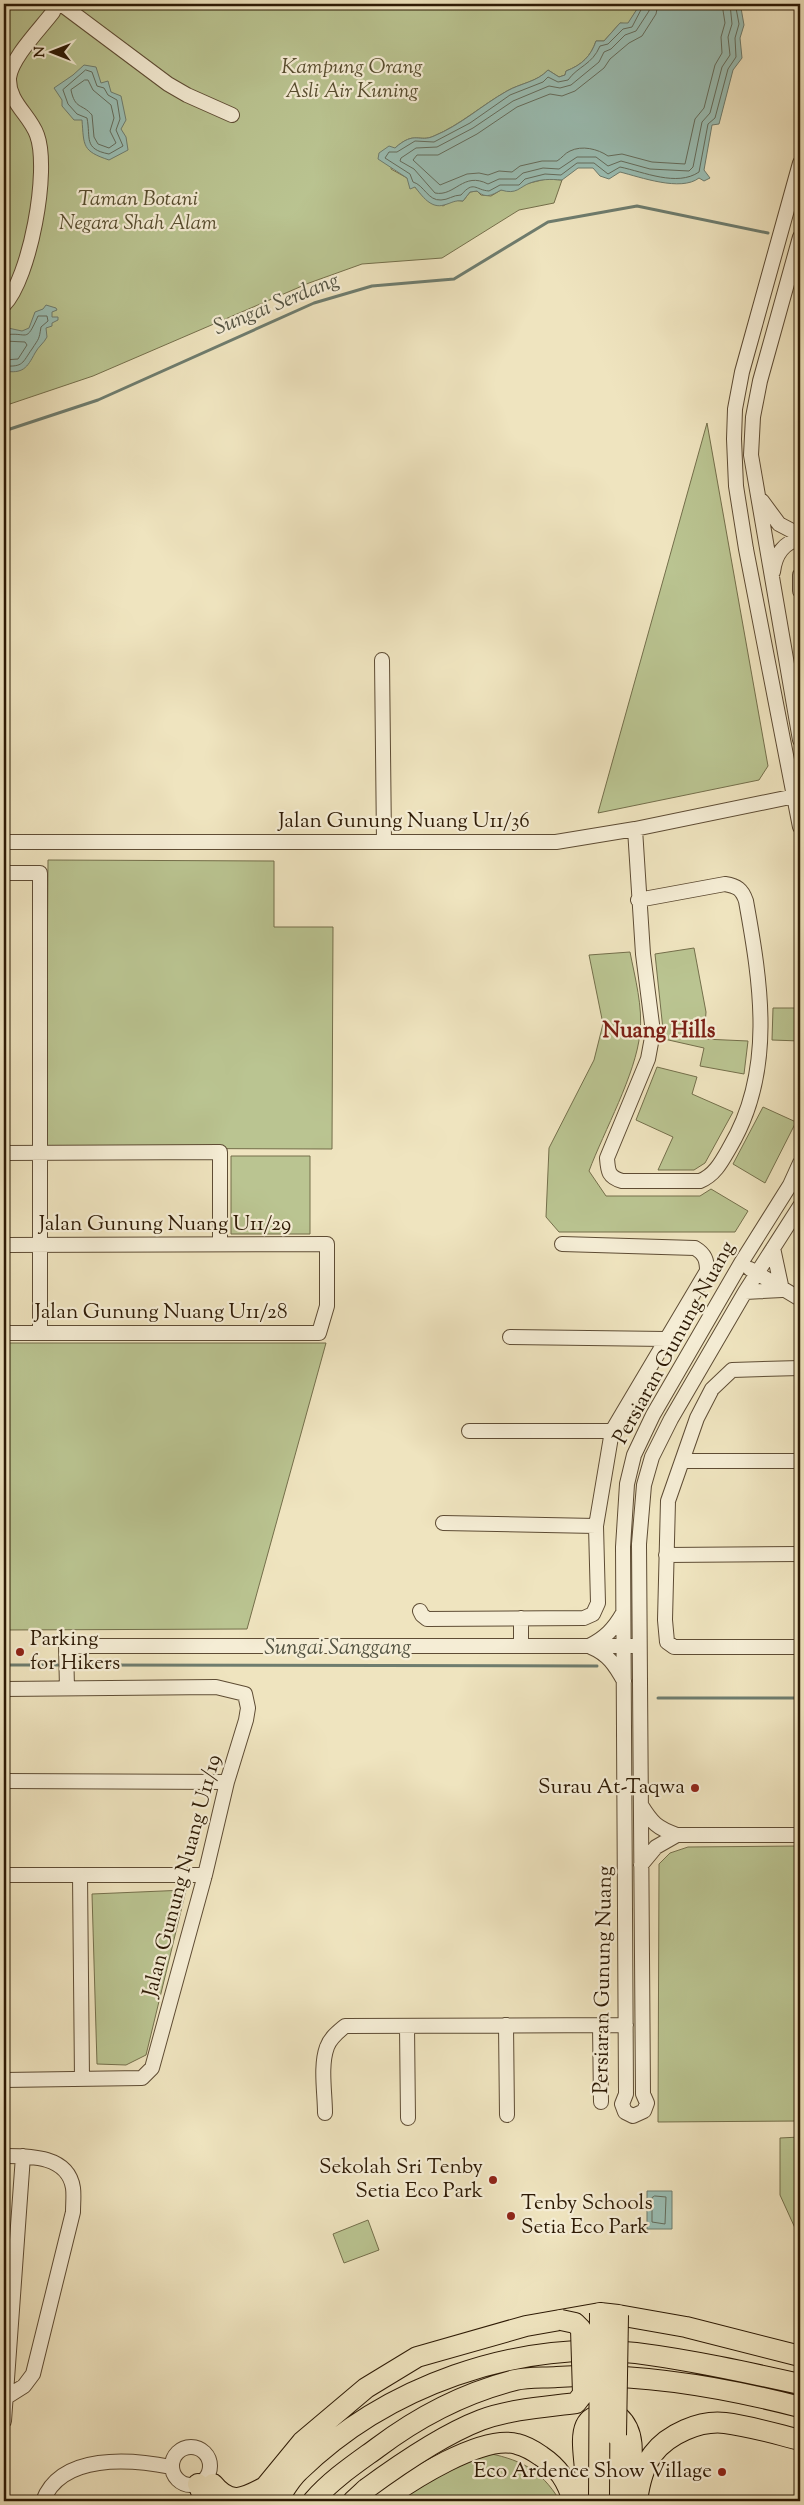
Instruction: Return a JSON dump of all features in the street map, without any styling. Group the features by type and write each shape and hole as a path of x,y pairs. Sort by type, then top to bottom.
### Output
{"highway":[{"path":"599,2501 609,2314"},
{"path":"609,2314 615,2501"},
{"path":"267,2496 302,2442 366,2388 417,2357 526,2326 609,2314 686,2327 800,2356"},
{"path":"359,2495 395,2468 481,2420 518,2410 576,2403 584,2394 581,2329 575,2323 561,2320"},
{"path":"205,2490 232,2499 267,2496 330,2445 390,2403 478,2368 513,2359 592,2352 636,2353 745,2372 800,2384"},
{"path":"313,2501 353,2465 410,2423 459,2399 516,2379 573,2376 628,2378 742,2392 800,2408"},
{"path":"585,2501 586,2471 581,2444 582,2434 592,2420 604,2415 619,2417 628,2428 632,2439 628,2501"},
{"path":"637,2501 642,2475 652,2454 673,2436 696,2426 724,2423 800,2440"},
{"path":"382,2501 435,2468 466,2453 491,2445 516,2443 535,2452 554,2465 568,2483 573,2501"}],"street":[{"path":"4,306 20,280 26,263 35,224 42,149 36,132 19,108 10,91 9,77 16,60 53,12 56,4"},
{"path":"61,4 168,84 186,95 232,115"},
{"path":"800,163 742,372 735,409 734,439 736,486 746,549 797,796 800,827"},
{"path":"800,237 760,381 752,417 751,455 800,740"},
{"path":"757,494 768,513 778,524 800,537"},
{"path":"772,578 774,562 781,550 790,540 800,537"},
{"path":"800,575 800,591"},
{"path":"382,660 384,842"},
{"name":"Jalan Gunung Nuang U11/36","path":"4,842 556,842 635,829 797,796"},
{"path":"635,829 638,900 653,1032 648,1059 607,1158 608,1172 613,1179 622,1181 700,1181 709,1177 719,1166 747,1112 755,1086 761,1028 761,997 746,901 742,891 736,886 725,884 638,900"},
{"path":"4,873 40,873 40,1333"},
{"path":"4,1153 220,1152 220,1244"},
{"name":"Persiaran Gunung Nuang","path":"800,1163 790,1184 740,1263 653,1415 634,1455 627,1484 624,1547 626,2094 622,2104 625,2112 637,2116 644,2112 647,2103 642,2094 639,1544 644,1485 652,1457 671,1418 756,1273 800,1206"},
{"name":"Jalan Gunung Nuang U11/29","path":"4,1245 327,1244 327,1306 319,1333"},
{"path":"420,1611 427,1619 584,1618 593,1614 598,1603 596,1526 612,1431 707,1271 707,1262 703,1253 695,1248 562,1244"},
{"path":"773,1248 782,1290"},
{"path":"740,1263 782,1290 800,1299"},
{"path":"745,1292 782,1290"},
{"name":"Jalan Gunung Nuang U11/28","path":"4,1333 319,1333"},
{"path":"510,1336 666,1339"},
{"path":"800,1368 742,1368 732,1370 712,1390 697,1418 668,1501 666,1555 667,1642 674,1647 800,1647"},
{"path":"469,1431 612,1431"},
{"path":"682,1461 800,1461"},
{"path":"443,1523 596,1526"},
{"path":"666,1555 800,1554"},
{"path":"588,1646 604,1638 615,1627 624,1612"},
{"path":"521,1618 521,1646"},
{"path":"4,1689 67,1688 66,1646 640,1646"},
{"path":"588,1646 603,1652 615,1665 624,1681"},
{"name":"Jalan Gunung Nuang U11/19","path":"67,1688 216,1687 245,1694 248,1708 227,1782 205,1876 152,2068 142,2078 82,2079"},
{"path":"4,1781 227,1782"},
{"path":"641,1804 651,1821 661,1829 677,1835 800,1835"},
{"path":"641,1865 656,1847 677,1835"},
{"path":"4,1875 205,1876"},
{"path":"4,2080 82,2079 80,1876"},
{"path":"506,2025 507,2114"},
{"path":"600,2025 600,2102"},
{"path":"325,2113 325,2057 327,2046 333,2036 345,2026 626,2025"},
{"path":"407,2026 408,2118"},
{"path":"4,2156 33,2156 53,2162 68,2173 73,2187 73,2212 33,2374 24,2386 6,2398"},
{"path":"4,2421 23,2156"},
{"path":"184,2448 201,2449 210,2464 205,2490 180,2482 171,2467 174,2455 184,2448"},
{"path":"43,2501 59,2479 72,2470 100,2463 153,2463 171,2467"}],"green space":[{"path":"4,4 644,4 639,6 628,24 620,23 604,41 596,41 585,59 577,66 566,71 565,75 559,77 548,70 534,80 512,88 444,131 429,138 412,138 395,148 391,169 407,178 421,194 443,206 453,200 463,201 470,192 477,191 481,195 491,196 501,190 546,179 562,180 554,203 519,210 442,258 362,264 309,283 93,376 4,406"},
{"path":"707,423 768,766 759,780 598,813"},
{"path":"48,860 274,861 274,927 333,927 332,1149 46,1148"},
{"path":"694,948 706,1012 704,1039 748,1041 744,1074 700,1066 704,1048 664,1039 655,954"},
{"path":"630,952 638,992 640,1033 626,1084 589,1171 606,1196 700,1196 711,1189 748,1211 735,1232 559,1232 546,1217 549,1148 594,1060 603,1024 589,955"},
{"path":"773,1008 800,1008 800,1041 772,1040"},
{"path":"657,1067 697,1077 692,1094 733,1112 705,1163 694,1170 658,1170 673,1137 636,1120"},
{"path":"763,1107 796,1122 765,1183 733,1164"},
{"path":"231,1156 310,1156 310,1234 231,1234"},
{"path":"4,1343 326,1343 247,1629 4,1630"},
{"path":"800,1846 800,2121 658,2122 659,1864 670,1853 688,1847"},
{"path":"186,1890 146,2055 126,2065 97,2064 92,1894"},
{"path":"800,2137 800,2239 780,2195 780,2138"},
{"path":"368,2220 379,2250 344,2263 333,2234"},
{"path":"482,2452 507,2458 527,2467 545,2480 560,2501 392,2501"}],"water":[{"path":"644,4 743,4 741,8 744,25 740,38 742,58 733,70 719,124 712,125 704,170 710,178 704,181 699,178 682,184 671,184 620,172 609,179 600,176 593,168 578,168 562,180 538,181 511,192 501,190 489,195 483,195 477,191 470,192 463,201 455,201 439,206 427,201 415,187 410,189 407,178 378,159 379,153 389,146 395,148 412,138 429,138 444,131 512,88 534,80 548,70 559,77 565,75 566,71 577,66 585,59 596,41 604,41 620,23 628,23 639,6"},
{"path":"84,65 96,67 101,83 108,81 111,92 121,96 126,120 121,129 126,137 128,150 109,160 89,150 84,142 82,120 74,120 62,106 62,100 54,88"},
{"path":"46,305 56,308 57,310 52,312 52,317 58,317 58,320 52,323 52,326 46,328 47,337 24,369 16,372 4,371 4,331 8,328 22,331 29,328 35,312 43,309"},
{"path":"647,2191 672,2191 672,2229 647,2229"}],"waterway":[{"name":"Sungai Serdang","path":"4,431 98,400 314,303 372,286 454,279 548,222 637,206 768,233"},
{"name":"Sungai Sanggang","path":"4,1665 58,1665"},
{"name":"Sungai Sanggang","path":"80,1665 597,1666"},
{"name":"Sungai Sanggang","path":"658,1698 800,1698"}],"place":[{"name":"Parking for Hikers","path":"20,1652"},
{"name":"Surau At-Taqwa","path":"695,1788"},
{"name":"Sekolah Sri Tenby Setia Eco Park","path":"493,2180"},
{"name":"Tenby Schools Setia Eco Park","path":"511,2216"},
{"name":"Eco Ardence Show Village","path":"722,2472"}],"district":[{"name":"Nuang Hills","path":"659,1032"}],"park label":[{"name":"Kampung Orang Asli Air Kuning","path":"352,80"},
{"name":"Taman Botani Negara Shah Alam","path":"138,212"}]}
